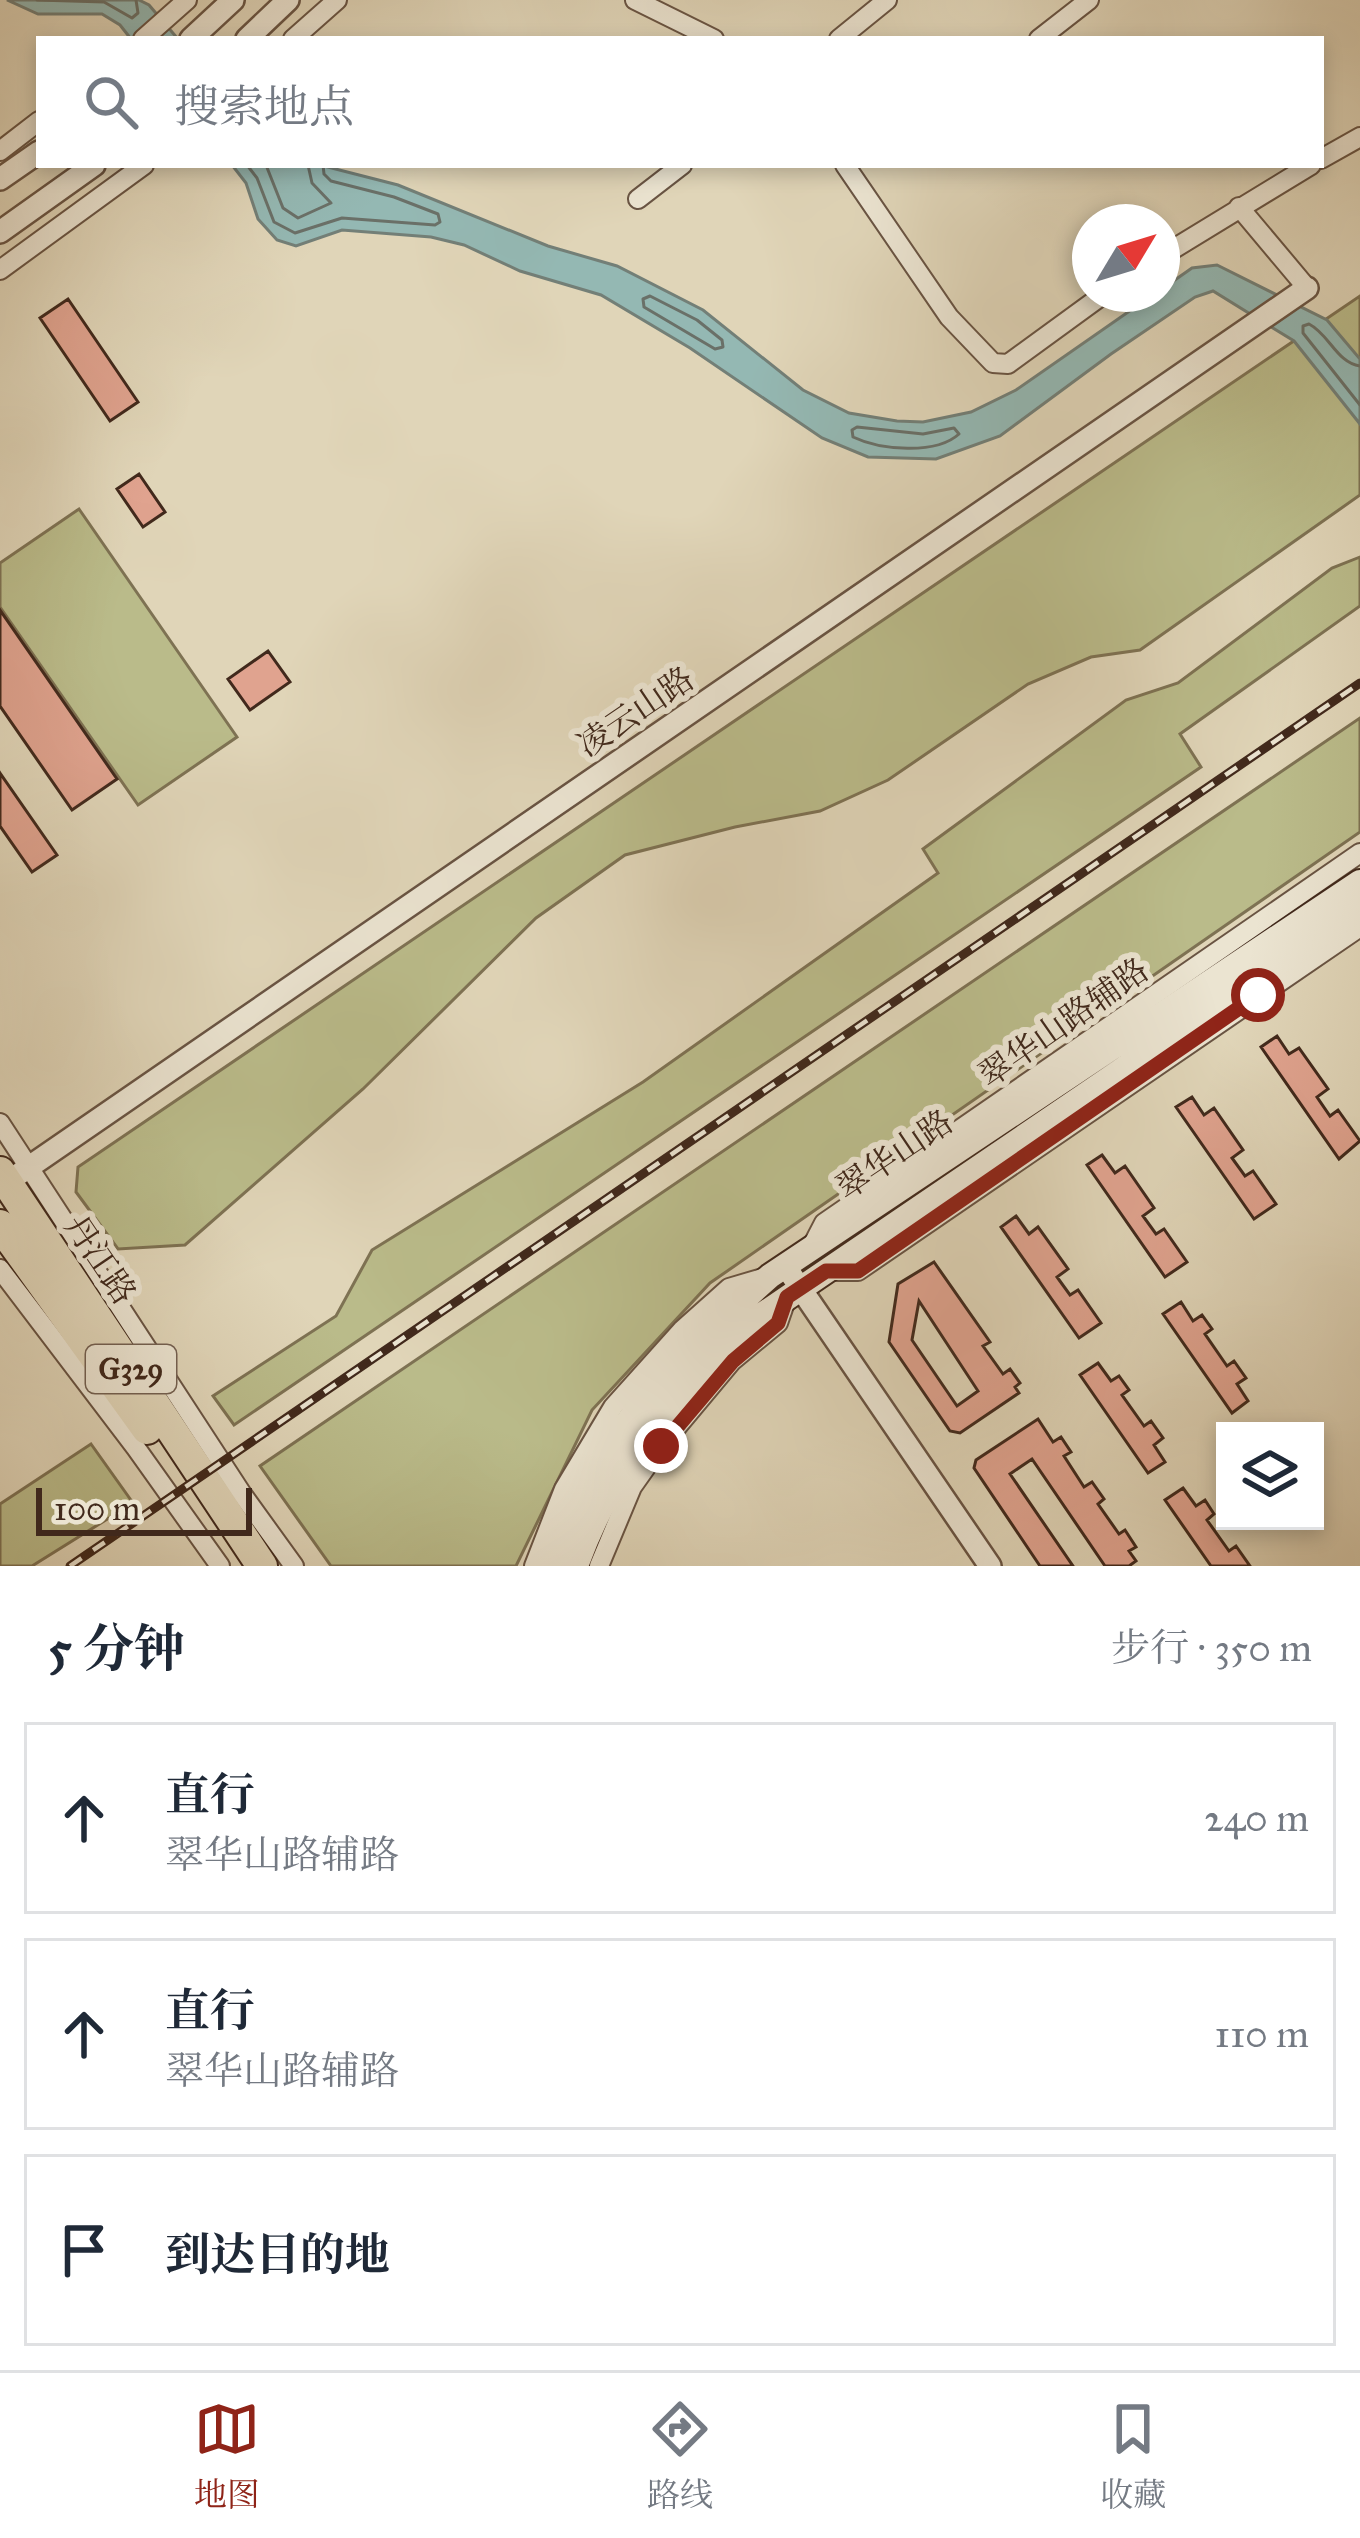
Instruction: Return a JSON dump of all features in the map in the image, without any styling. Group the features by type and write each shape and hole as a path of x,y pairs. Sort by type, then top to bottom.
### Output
{"highway":[{"name":"丹江路","path":"9,1177 262,1566"},
{"name":"丹江路","path":"0,1225 245,1566"}],"main road":[{"name":"翠华山路","path":"553,1566 598,1465 644,1400 700,1337 778,1271 1360,882"},
{"name":"翠华山路","path":"576,1566 593,1519 633,1453 692,1377 794,1292 1360,908"}],"street":[{"path":"194,36 233,0"},
{"path":"250,36 288,0"},
{"path":"296,36 337,0"},
{"path":"635,0 708,36"},
{"path":"843,36 887,0"},
{"path":"1043,36 1090,0"},
{"path":"146,36 182,5"},
{"path":"0,151 36,123"},
{"path":"1324,158 1360,137"},
{"path":"0,179 36,154"},
{"path":"0,232 90,168"},
{"path":"0,270 140,168"},
{"path":"638,200 678,168"},
{"path":"1180,245 1307,168"},
{"path":"851,172 949,317 993,363 1007,364 1079,312"},
{"path":"1239,207 1305,290"},
{"name":"凌云山路","path":"9,1177 1305,290"},
{"name":"翠华山路辅路","path":"811,1250 824,1223 1360,854"},
{"path":"826,1271 858,1271 1360,927"},
{"path":"0,1124 9,1177 294,1566"},
{"path":"0,1270 220,1566"},
{"path":"534,1566 564,1489 613,1407 682,1330 730,1288 778,1271 990,1566"},
{"path":"598,1566 632,1487 661,1446 733,1361 778,1323 794,1292"}],"green space":[{"path":"1360,296 1360,495 1140,650 1091,657 1028,684 888,780 820,811 625,855 536,918 363,1089 185,1245 118,1249 76,1192 78,1167"},
{"path":"79,509 237,737 138,805 0,607 0,563"},
{"path":"1360,557 1360,606 1180,734 1201,767 234,1425 213,1396 336,1316 372,1250 643,1082 938,873 923,849 1126,700 1178,683 1332,568"},
{"path":"1360,718 1360,832 710,1283 592,1410 516,1566 331,1566 260,1466"},
{"path":"91,1444 133,1503 32,1566 0,1566 0,1504"}],"water":[{"path":"7,0 139,0 175,36 129,36 102,14 38,14"},
{"path":"234,168 332,168 398,185 548,246 617,266 703,310 803,390 849,413 897,421 923,422 971,412 1016,390 1128,312 1173,312 1000,436 936,459 868,457 822,438 690,348 601,295 431,237 342,230 296,246 277,240 258,219 246,183"},
{"path":"1217,265 1327,320 1360,359 1360,424 1294,341 1213,291 1180,307 1180,276 1192,268"}],"building":[{"path":"68,299 138,402 110,421 40,318"},
{"path":"139,474 165,512 143,527 117,489"},
{"path":"0,610 117,779 72,810 0,706"},
{"path":"268,651 290,682 250,710 228,679"},
{"path":"0,773 57,855 32,872 0,826"},
{"path":"1277,1036 1289,1054 1299,1048 1328,1089 1317,1097 1330,1116 1338,1110 1360,1141 1339,1159 1261,1047"},
{"path":"1192,1097 1204,1115 1214,1108 1243,1150 1232,1158 1245,1176 1253,1171 1276,1204 1254,1219 1176,1107"},
{"path":"1102,1155 1115,1173 1125,1166 1154,1208 1143,1216 1156,1234 1164,1229 1187,1262 1165,1277 1087,1165"},
{"path":"1016,1216 1029,1234 1038,1227 1068,1269 1057,1277 1070,1295 1078,1290 1101,1323 1079,1338 1001,1227"},
{"path":"934,1262 990,1342 983,1346 1003,1374 1010,1369 1020,1383 1015,1387 1019,1393 960,1433 950,1431 889,1342 898,1284","holes":["919,1301 978,1391 957,1406 912,1340"]},
{"path":"1181,1302 1193,1321 1202,1315 1212,1329 1205,1334 1227,1366 1234,1361 1246,1378 1237,1384 1248,1401 1232,1413 1163,1314"},
{"path":"1098,1363 1111,1381 1119,1376 1129,1390 1122,1395 1144,1426 1151,1421 1163,1438 1154,1445 1165,1462 1148,1473 1080,1375"},
{"path":"1038,1419 1053,1442 1061,1437 1071,1452 1064,1456 1084,1487 1092,1482 1104,1499 1098,1504 1119,1534 1125,1530 1136,1547 1129,1551 1136,1561 1129,1566 1105,1566 1032,1459 1010,1474 1073,1566 1040,1566 974,1468 976,1460"},
{"path":"1183,1488 1196,1506 1205,1500 1214,1514 1207,1520 1229,1551 1236,1546 1250,1566 1211,1566 1165,1500"}],"railway":[{"path":"70,1566 1360,683"}],"route":[{"path":"661,1446 733,1361 778,1323 787,1297 826,1271 858,1271 1258,995"}]}
